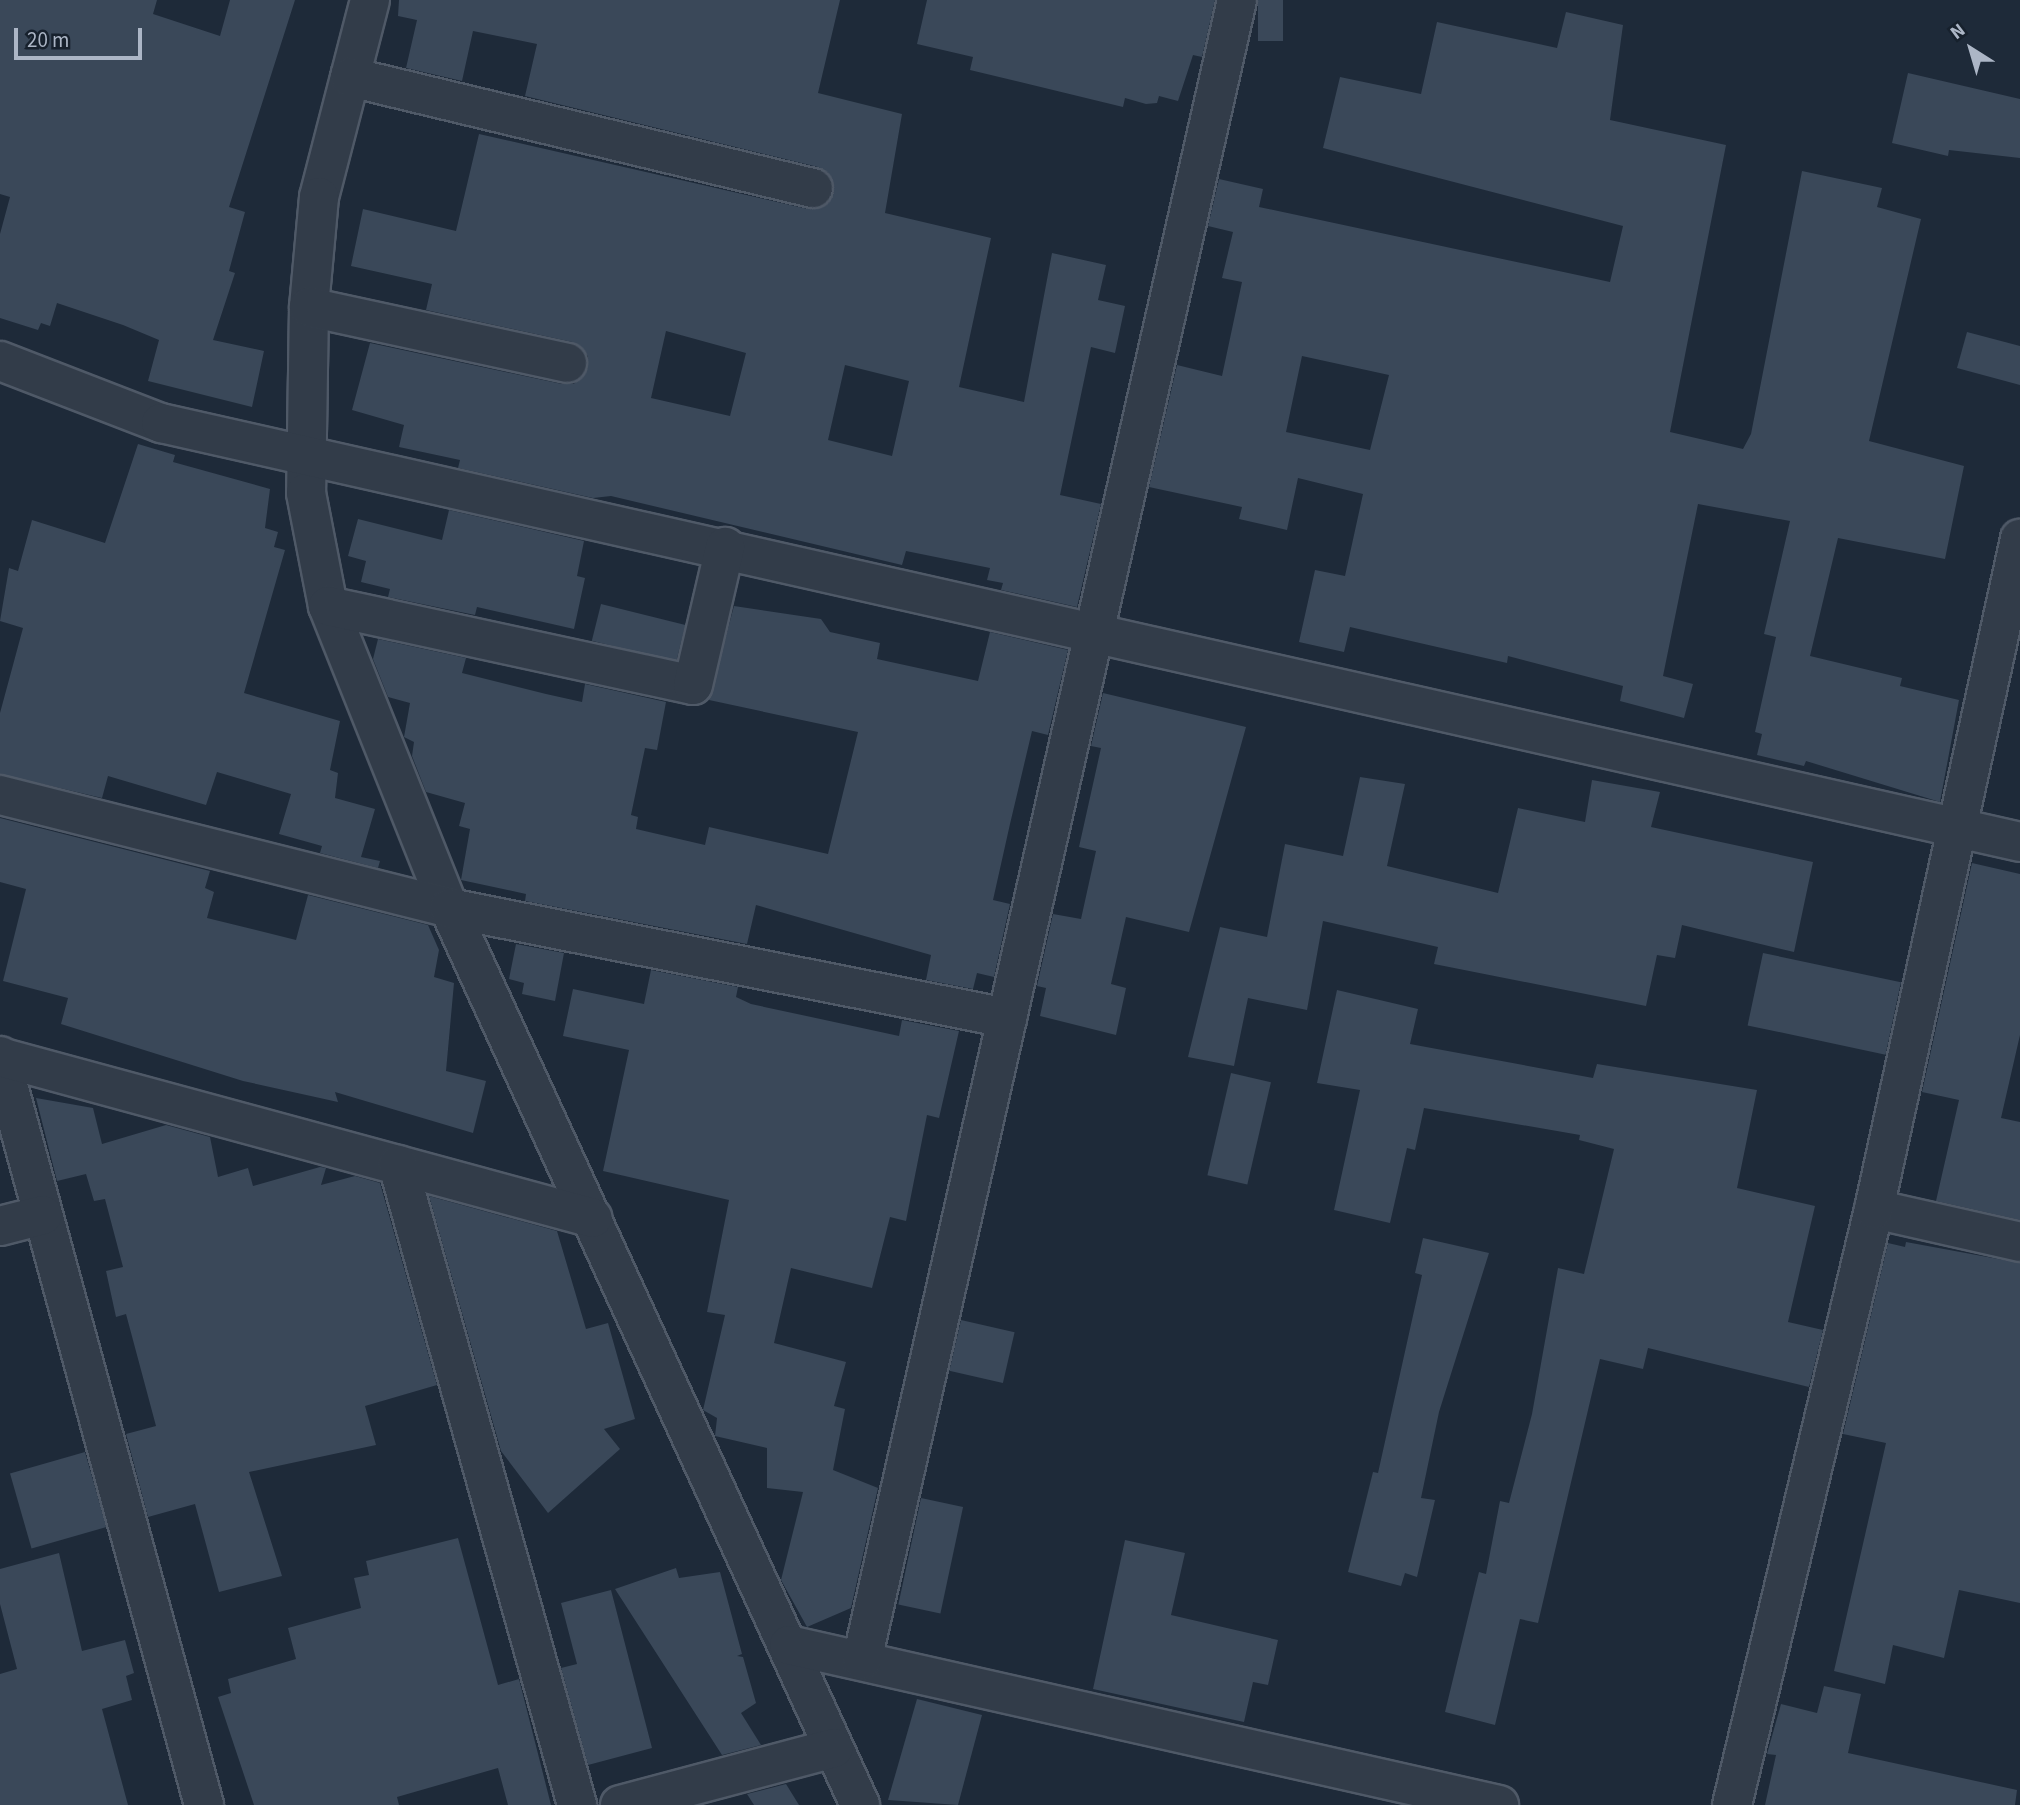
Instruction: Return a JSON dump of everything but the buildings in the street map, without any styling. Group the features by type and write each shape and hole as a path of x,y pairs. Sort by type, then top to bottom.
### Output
{"street":[{"path":"370,0 319,197 309,307 305,456 328,606 449,908 789,1645 860,1805"},
{"path":"862,1660 1237,0"},
{"path":"350,77 813,188"},
{"path":"309,307 567,363"},
{"path":"0,361 161,423 725,547 2020,842"},
{"path":"1732,1805 1874,1209 2020,539"},
{"path":"328,606 692,685 725,547"},
{"path":"0,795 449,908 1007,1018"},
{"path":"0,1057 593,1219"},
{"path":"0,1057 204,1805"},
{"path":"398,1166 577,1805"},
{"path":"1874,1209 2020,1242"},
{"path":"0,1226 43,1215"},
{"path":"789,1645 1499,1805"},
{"path":"620,1805 834,1748"}]}
